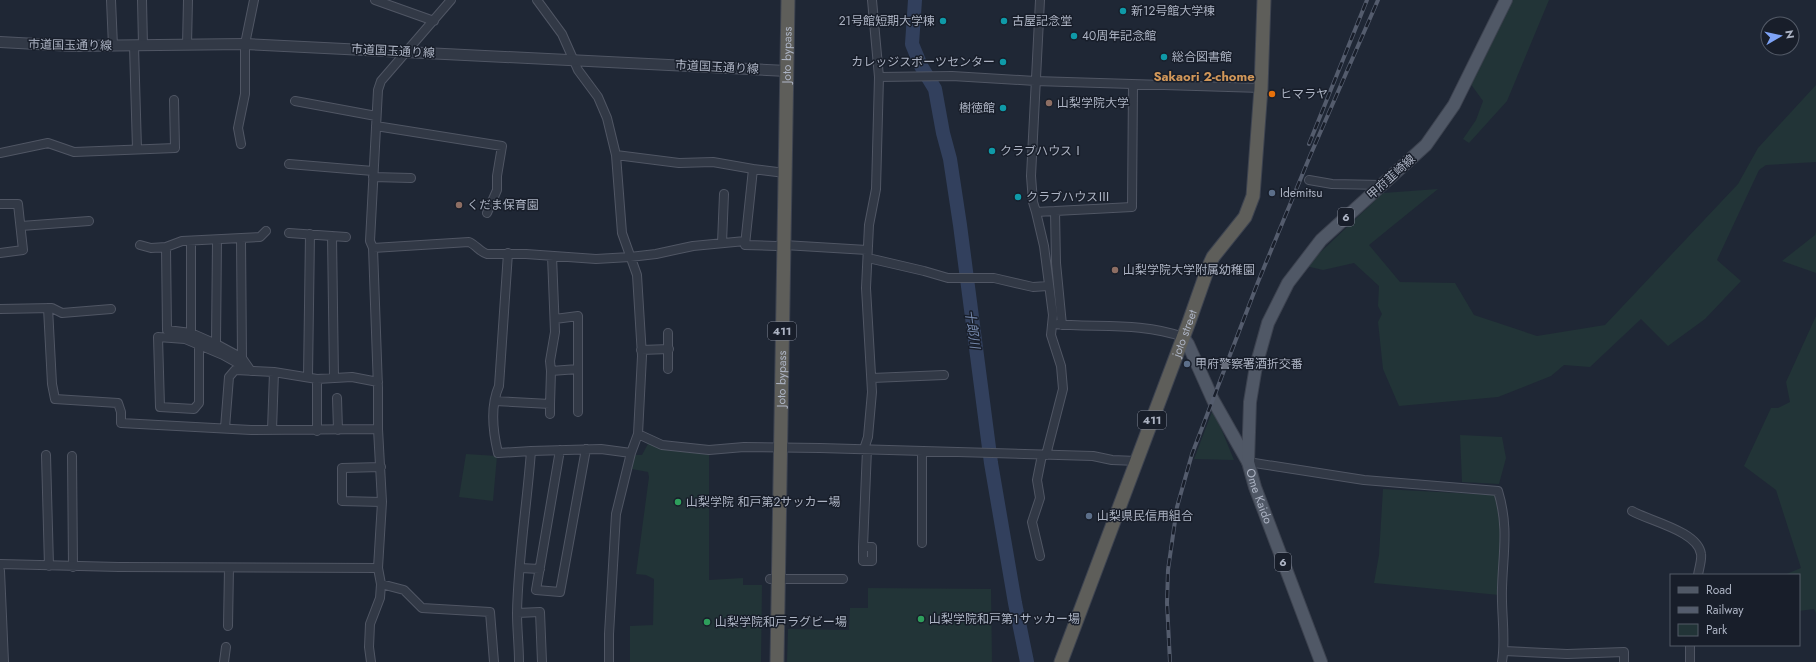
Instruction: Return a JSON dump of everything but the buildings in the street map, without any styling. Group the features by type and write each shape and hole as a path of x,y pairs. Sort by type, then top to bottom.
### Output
{"highway":[{"name":"Joto bypass","path":"780,0 783,70"},
{"name":"Joto bypass","path":"777,662 774,579 776,447 783,70 788,0"},
{"name":"joto street","path":"1061,662 1210,262 1221,245 1245,216 1253,196 1261,88 1264,0"},
{"name":"Joto bypass","path":"768,662 774,579"}],"main road":[{"name":"甲府韮崎線","path":"1248,462 1249,415 1252,385 1260,346 1277,304 1294,273 1321,240 1426,145 1441,125 1466,83 1506,0"},
{"name":"Ome Kaido","path":"1183,337 1188,344 1216,406 1248,462 1255,487 1321,662"}],"street":[{"path":"111,0 113,46"},
{"path":"137,149 139,45 142,0"},
{"path":"187,44 188,0"},
{"path":"241,144 238,128 245,94 245,44 254,0"},
{"path":"375,0 434,20"},
{"path":"371,662 369,647 370,624 380,598 381,584 378,568 382,502 381,467 378,429 378,382 373,248 370,241 378,90 381,81 451,0"},
{"path":"537,0 562,34 578,70 598,97 607,118 616,155 622,233 637,275 641,350 638,434 631,453 616,514 609,634 610,662"},
{"path":"863,547 866,449 870,424 872,378 866,288 869,225 876,189 878,77 872,0"},
{"path":"1040,0 1031,176 1033,202 1044,246 1053,324 1051,335 1060,366 1062,389 1037,480 1040,498 1032,522 1040,556"},
{"name":"市道国玉通り線","path":"0,42 44,45 113,46 245,44 783,70"},
{"path":"878,77 952,76 1133,85 1261,88"},
{"path":"1036,212 1132,207 1133,85"},
{"path":"0,153 48,143 74,152 175,148 174,100"},
{"path":"295,101 376,116"},
{"path":"376,126 502,146 497,176 497,190 487,213"},
{"path":"616,155 679,163 713,162 781,172"},
{"path":"289,164 411,178"},
{"path":"753,168 745,245 780,246 868,254 948,278 994,278 1033,287 1048,286"},
{"path":"1308,180 1332,184 1382,185"},
{"path":"722,243 724,194"},
{"path":"0,204 18,204 23,250 0,253"},
{"path":"1055,211 1056,263 1062,325"},
{"path":"21,226 89,221"},
{"path":"140,246 151,248 166,247 182,241 260,237 266,231"},
{"path":"288,233 346,237"},
{"path":"310,234 312,378 317,431"},
{"path":"332,236 334,378"},
{"path":"241,239 242,358 247,370"},
{"path":"216,344 217,240"},
{"path":"191,241 191,333"},
{"path":"373,248 469,242 475,245 482,252 488,254 508,253 596,259 656,254 693,246 745,241"},
{"path":"166,247 167,330 191,333 242,358"},
{"path":"508,253 499,386 493,417 498,453 601,449 631,453"},
{"path":"550,414 550,360 555,332 552,256"},
{"path":"48,308 52,384 55,399 118,403 121,412 122,424 317,431 378,429"},
{"path":"0,310 52,308 62,313 111,309"},
{"path":"555,319 578,316 578,412"},
{"path":"1053,324 1136,327 1163,330 1183,337"},
{"path":"668,333 668,369"},
{"path":"199,345 199,403 194,409 160,407 158,337 185,339 223,355 247,370"},
{"path":"641,350 669,349"},
{"path":"551,371 578,369"},
{"path":"225,428 229,377 235,370 274,372 312,378 352,377 378,382"},
{"path":"272,430 274,372"},
{"path":"872,378 944,375"},
{"path":"337,398 338,430"},
{"path":"495,401 550,404"},
{"path":"638,434 662,445 710,450 776,447 866,449 1093,456 1137,461"},
{"path":"560,450 536,590 560,592 586,450"},
{"path":"519,662 517,613 520,568 528,501 531,451"},
{"path":"922,451 922,543"},
{"path":"46,455 49,566"},
{"path":"72,456 73,566"},
{"path":"1248,462 1364,480 1498,491 1502,502 1506,530 1502,589 1504,651 1502,662"},
{"path":"381,467 342,468 342,501 382,502"},
{"path":"1632,511 1643,518 1679,530 1693,541 1700,550 1701,555 1698,574"},
{"path":"0,564 229,568 378,568"},
{"path":"228,626 229,568"},
{"path":"520,568 540,569"},
{"path":"0,570 4,662"},
{"path":"774,579 843,579"},
{"path":"381,584 404,590 422,608 490,612 494,662"},
{"path":"517,613 540,612 542,662"},
{"path":"1690,646 1690,662"},
{"path":"224,662 226,647"},
{"path":"1504,651 1567,654 1624,652 1624,662"}],"green space":[{"path":"1510,0 1549,0 1507,101 1469,143 1463,139 1476,120 1483,101 1470,83"},
{"path":"1816,85 1816,162 1766,165 1759,170 1717,260 1741,281 1705,319 1668,346 1641,319 1590,367 1564,365 1551,376 1498,397 1399,406 1383,369 1378,322 1382,314 1378,306 1379,286 1354,263 1323,270 1306,266 1383,193 1438,189 1369,245 1400,282 1455,283 1474,315 1537,336 1605,325 1738,184 1758,148"},
{"path":"1816,231 1816,273 1782,261 1815,235"},
{"path":"1816,316 1816,613 1814,609 1800,611 1800,574 1786,574 1801,568 1776,490 1744,466 1771,408 1778,408 1790,402 1786,382"},
{"path":"1213,409 1234,460 1194,459"},
{"path":"1460,435 1502,437 1506,458 1499,484 1462,482"},
{"path":"650,440 709,450 709,580 743,578 743,585 762,585 761,662 630,662 630,626 653,625 654,579 646,575 636,574 649,477 648,472 632,469 635,455 642,455"},
{"path":"466,454 497,456 493,501 459,497"},
{"path":"1383,489 1495,495 1502,518 1503,530 1499,595 1374,583 1379,555"},
{"name":"山梨学院和戸第１サッカー場","path":"868,588 991,589 992,662 787,662 788,629 849,630 850,608 868,608"}],"waterway":[{"name":"十郎川","path":"915,0 912,44 921,66 935,89 943,133 950,159 991,463 1015,603 1027,662"}],"railway":[{"path":"1309,144 1367,0"},
{"path":"1170,662 1167,603 1168,570 1177,507 1192,454 1258,282 1310,156 1378,0"}],"place":[{"name":"新12号館大学棟","path":"1123,11"},
{"name":"21号館短期大学棟","path":"943,21"},
{"name":"古屋記念堂","path":"1004,21"},
{"name":"40周年記念館","path":"1074,36"},
{"name":"総合図書館","path":"1164,57"},
{"name":"カレッジスポーツセンター","path":"1003,62"},
{"name":"ヒマラヤ","path":"1272,94"},
{"name":"山梨学院大学","path":"1049,103"},
{"name":"樹徳館","path":"1003,108"},
{"name":"クラブハウスⅠ","path":"992,151"},
{"name":"Idemitsu","path":"1272,193"},
{"name":"クラブハウスⅢ","path":"1018,197"},
{"name":"くだま保育園","path":"459,205"},
{"name":"山梨学院大学附属幼稚園","path":"1115,270"},
{"name":"甲府警察署酒折交番","path":"1187,364"},
{"name":"山梨学院 和戸第２サッカー場","path":"678,502"},
{"name":"山梨県民信用組合","path":"1089,516"},
{"name":"山梨学院和戸第１サッカー場","path":"921,619"},
{"name":"山梨学院和戸ラグビー場","path":"707,622"}],"district":[{"name":"Sakaori 2-chome","path":"1204,76"}]}
